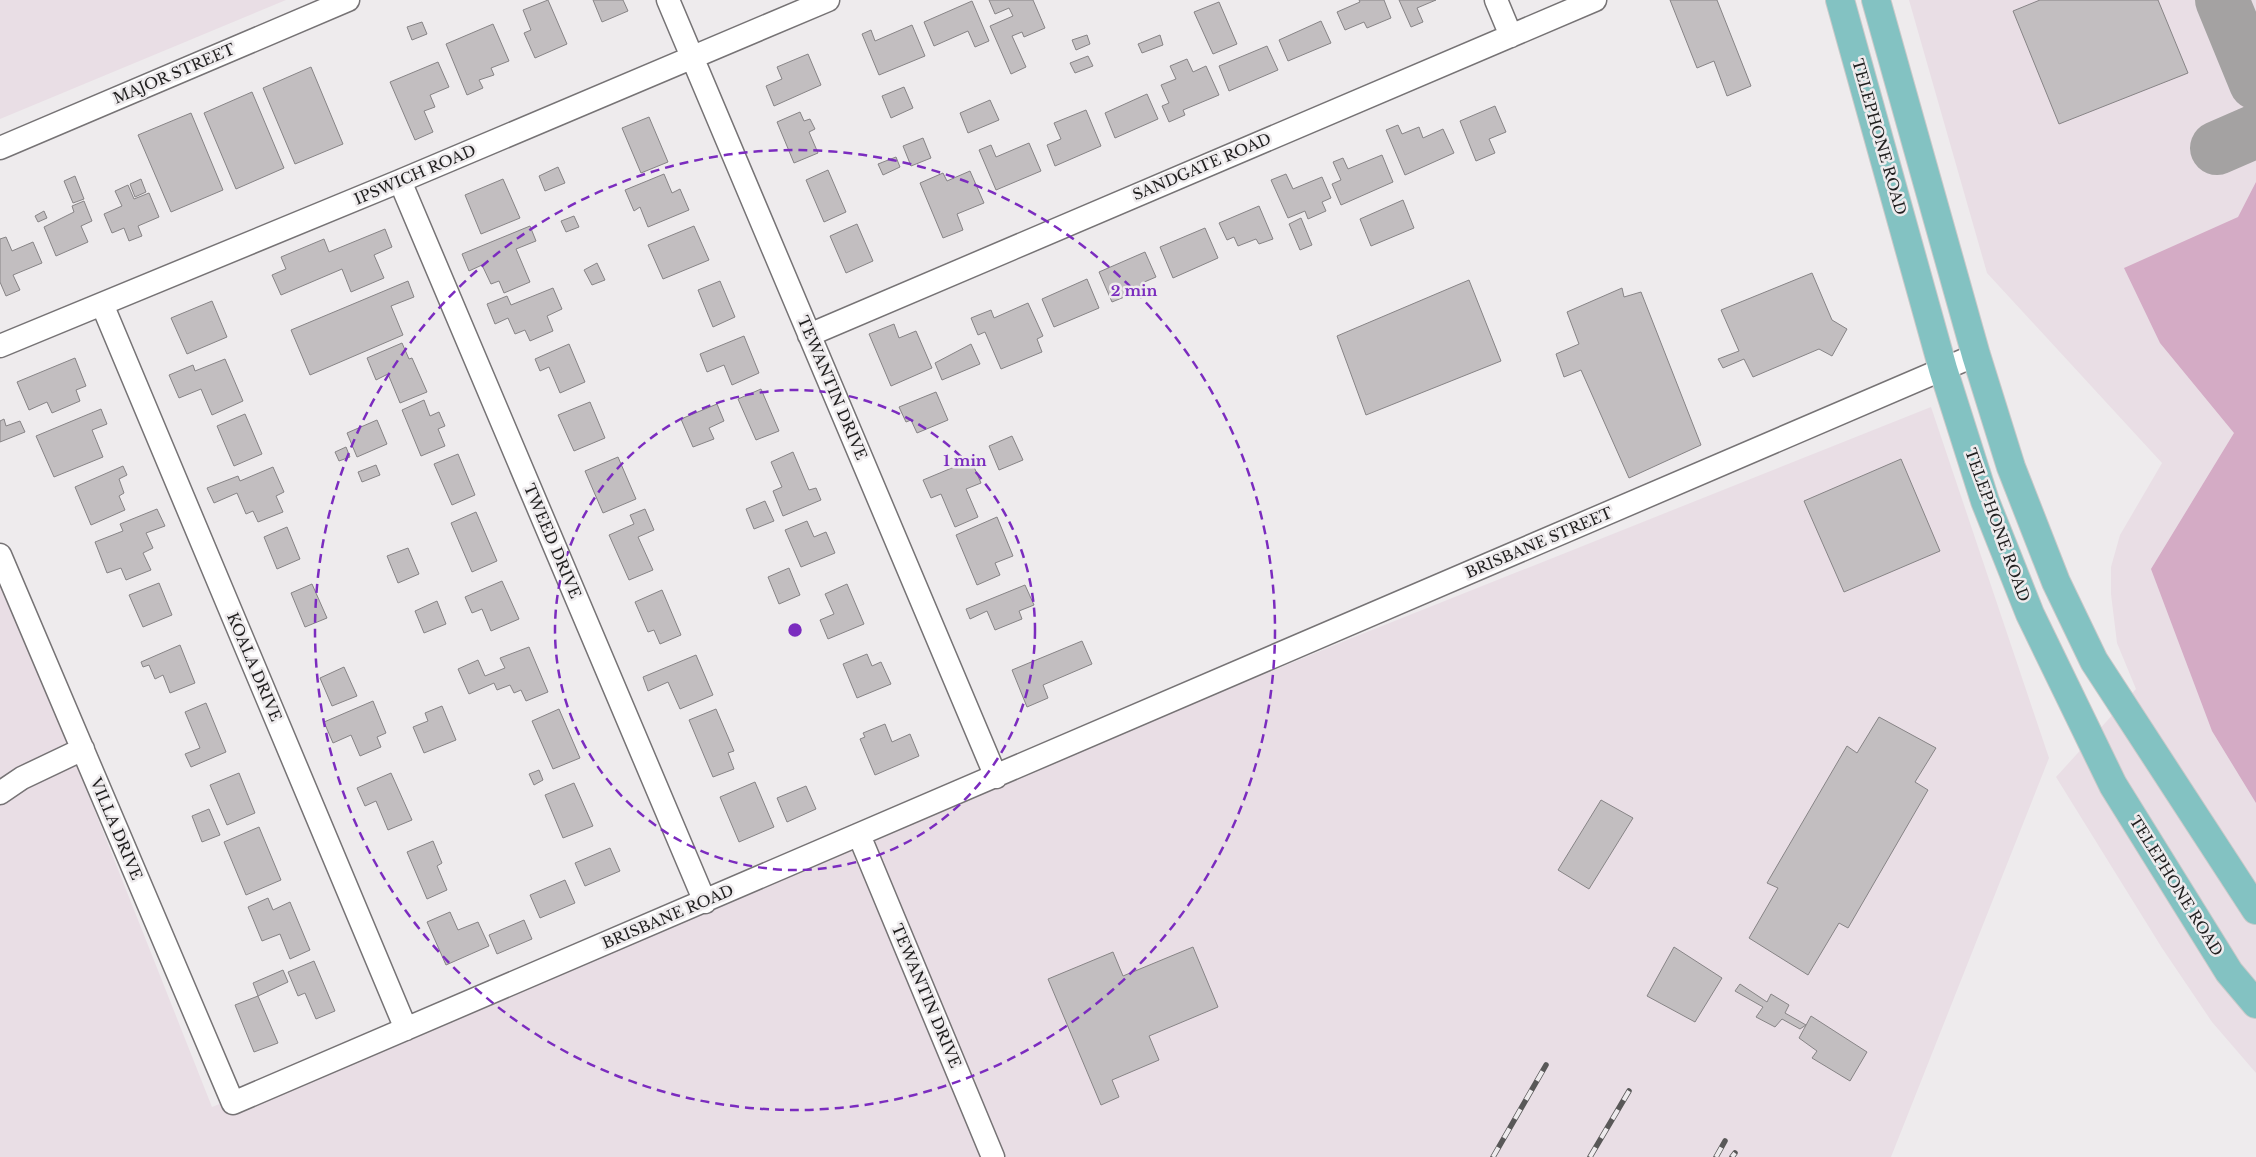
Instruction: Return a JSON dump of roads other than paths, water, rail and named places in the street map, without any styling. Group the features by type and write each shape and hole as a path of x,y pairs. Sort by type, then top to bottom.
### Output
{"main road":[{"name":"TELEPHONE ROAD","path":"1840,0 1944,369 1985,501 2030,614 2113,785 2229,972 2256,1004"},
{"path":"1876,0 1976,355 2011,467 2056,582 2094,662 2256,910"}],"street":[{"name":"MAJOR STREET","path":"0,148 348,0"},
{"name":"TEWANTIN DRIVE","path":"668,0 996,777"},
{"name":"IPSWICH ROAD","path":"0,346 400,181 828,0"},
{"path":"1496,0 1511,36"},
{"name":"SANDGATE ROAD","path":"809,335 1595,0"},
{"name":"TWEED DRIVE","path":"400,181 705,902"},
{"name":"KOALA DRIVE","path":"102,304 406,1029"},
{"name":"BRISBANE STREET","path":"1102,731 1976,355"},
{"name":"VILLA DRIVE","path":"0,555 233,1103"},
{"name":"BRISBANE ROAD","path":"233,1103 1102,731"},
{"path":"0,793 22,778 82,749"},
{"name":"TEWANTIN DRIVE","path":"859,836 994,1157"}],"railway":[{"path":"1493,1157 1546,1065"},
{"path":"1590,1157 1629,1091"},
{"path":"1716,1157 1725,1141"},
{"path":"1732,1157 1735,1153"}]}
